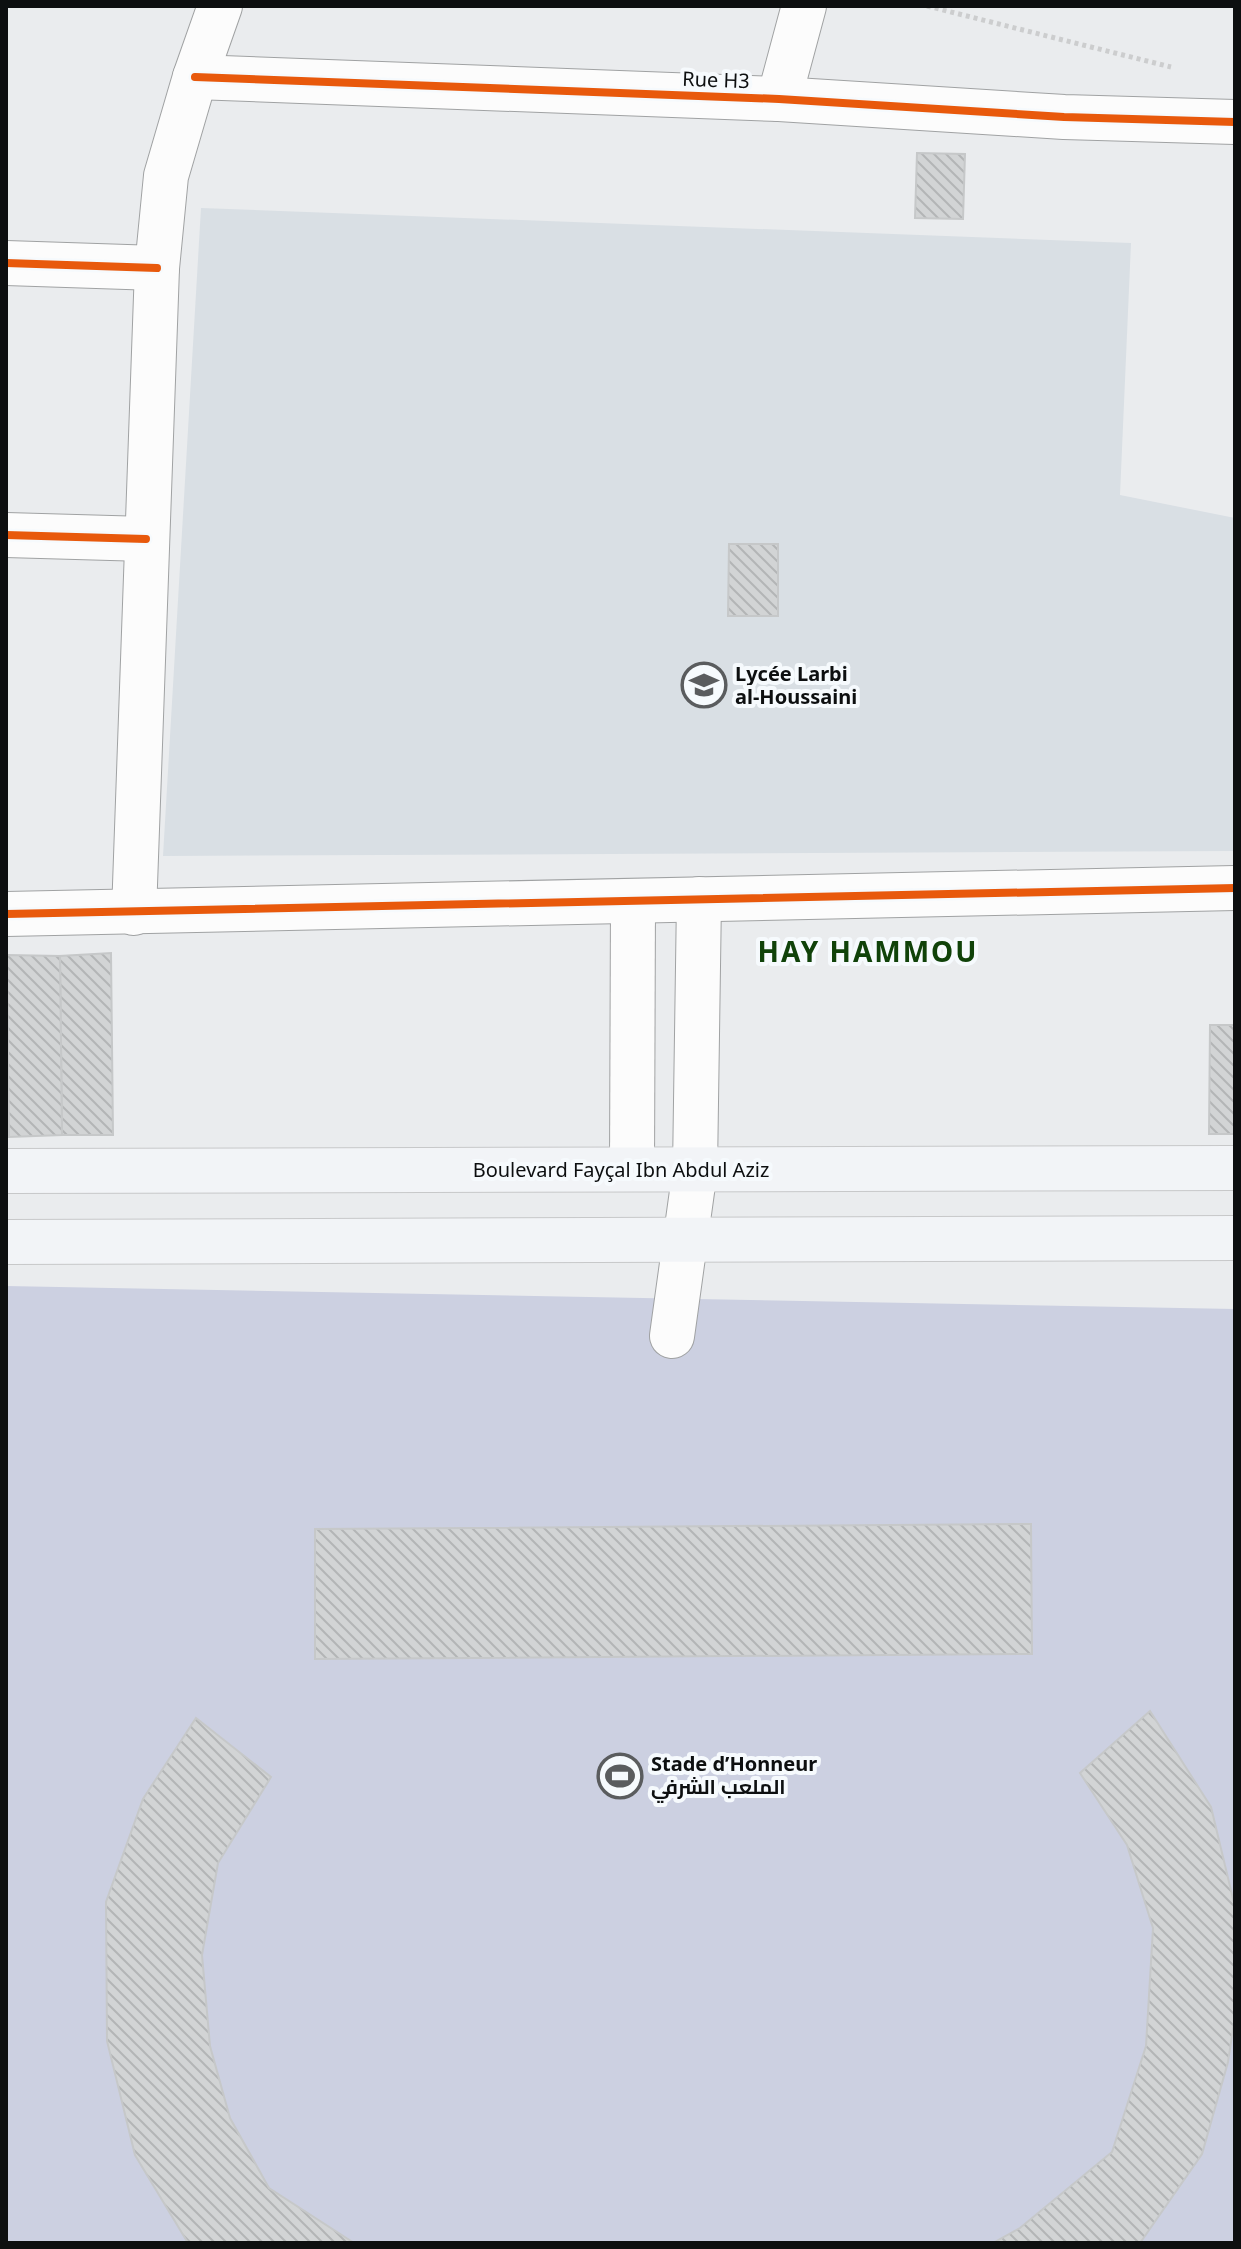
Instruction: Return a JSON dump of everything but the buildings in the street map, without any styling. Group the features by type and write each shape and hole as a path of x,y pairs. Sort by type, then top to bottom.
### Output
{"main road":[{"name":"Boulevard Fayçal Ibn Abdul Aziz","path":"6,1171 1235,1168"},
{"path":"6,1242 1235,1238"}],"street":[{"path":"134,913 157,268 166,176 220,6"},
{"path":"779,99 803,6"},
{"name":"Rue H3","path":"195,77 779,99 1064,117 1235,122"},
{"path":"6,263 157,268"},
{"path":"6,535 146,539"},
{"path":"6,914 1235,888"},
{"path":"672,1336 695,1170 699,899"},
{"path":"632,1169 633,901"}],"path":[{"path":"927,6 1171,67"}],"shaded area":[{"name":"Lycée Larbi al-Houssaini","path":"201,208 1131,243 1120,495 1235,518 1235,851 163,856"},
{"name":"Stade d’Honneur الملعب الشرفي","path":"6,1286 1235,1309 1235,2243 6,2243"}],"cycle path":[{"path":"195,77 779,99 1064,117 1235,122"},
{"path":"6,263 157,268"},
{"path":"6,535 146,539"},
{"path":"6,914 1235,888"}],"place":[{"name":"Lycée Larbi al-Houssaini","path":"704,685"},
{"name":"Stade d’Honneur الملعب الشرفي","path":"620,1776"}],"district":[{"name":"HAY HAMMOU","path":"868,952"}]}
